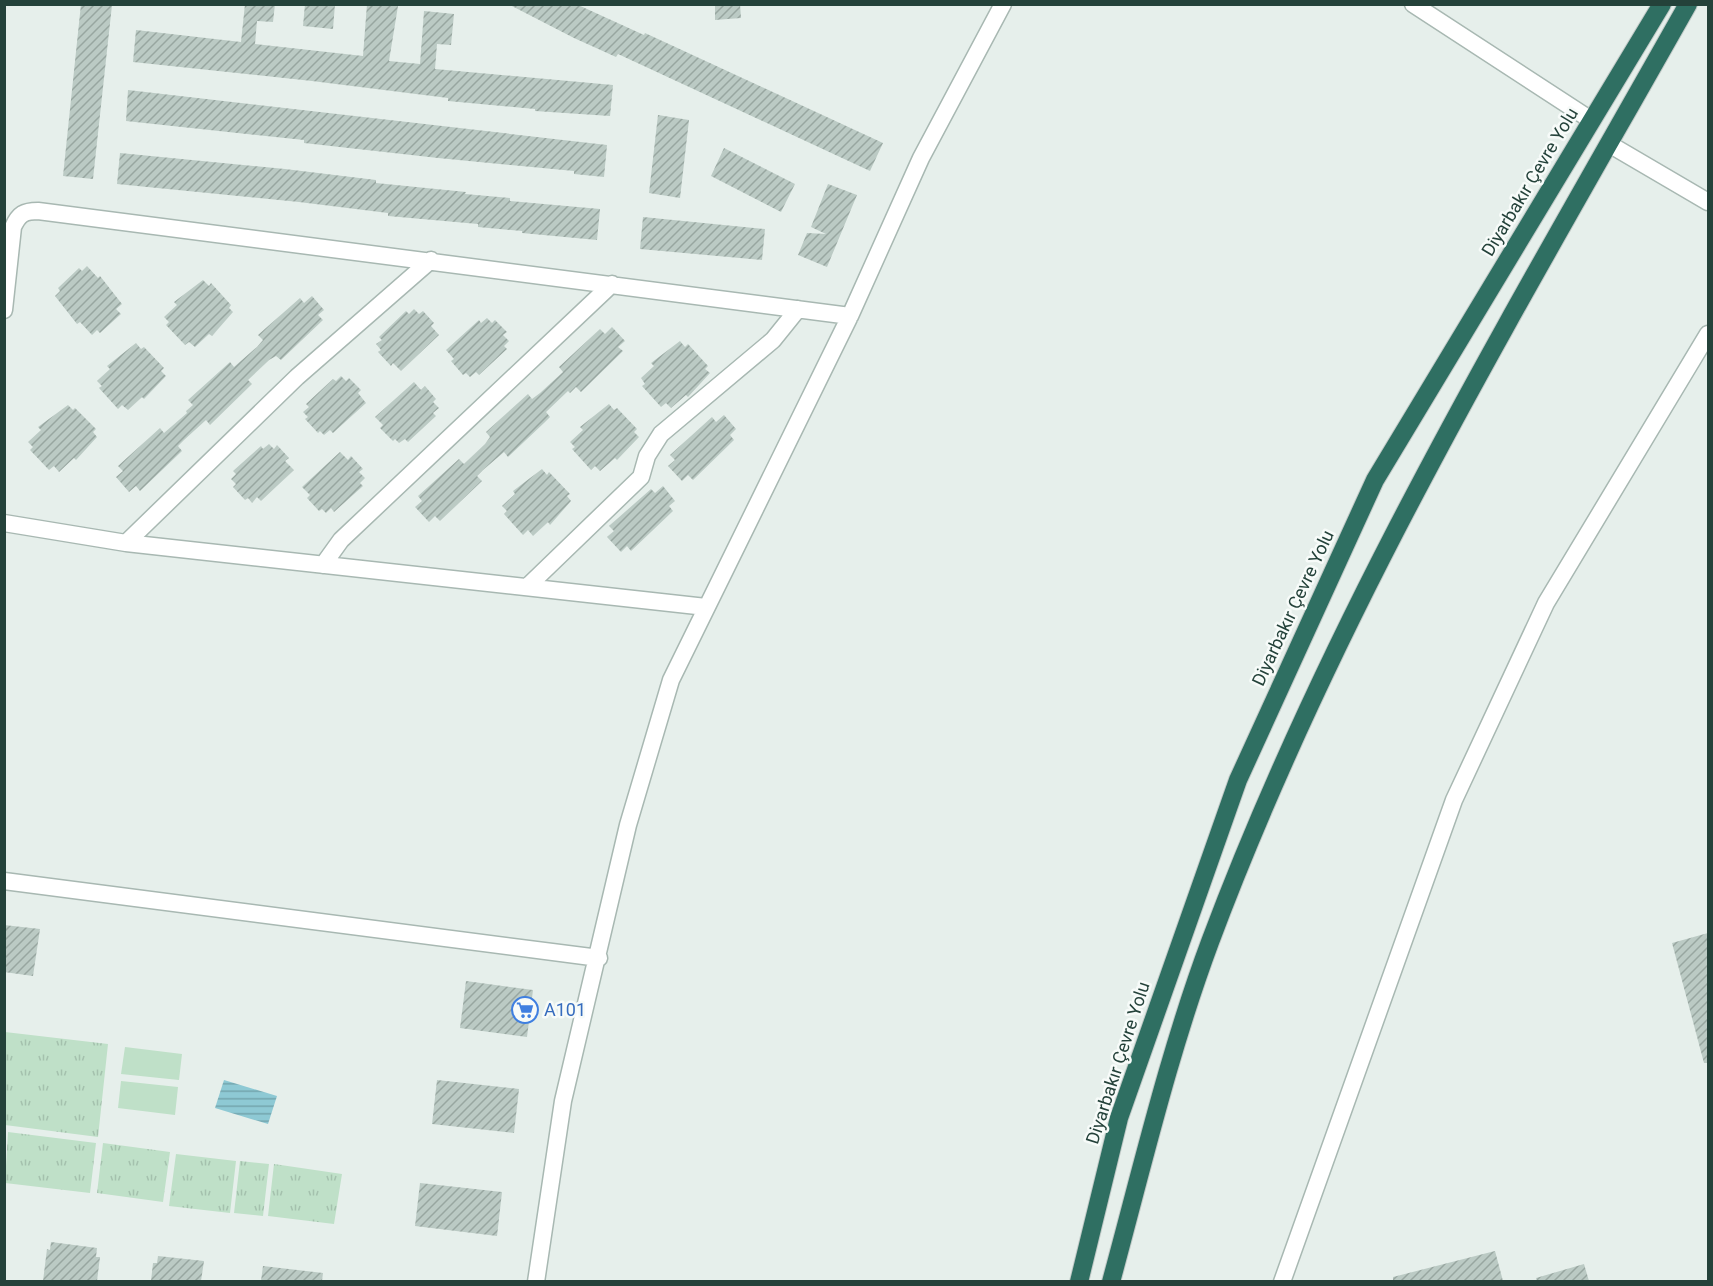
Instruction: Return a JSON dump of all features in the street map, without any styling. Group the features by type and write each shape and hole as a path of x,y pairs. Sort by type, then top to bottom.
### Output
{"highway":[{"name":"Diyarbakır Çevre Yolu","path":"1079,1281 1119,1118 1238,780 1375,480 1662,4"},
{"path":"1111,1281 1159,1106 1209,944 1274,785 1376,566 1688,4"}],"street":[{"path":"536,1281 563,1101 599,958 628,825 671,680 850,316 921,158 1003,4"},
{"path":"1413,4 1591,120"},
{"path":"1609,144 1708,202"},
{"path":"4,310 14,227 17,217 26,211 431,260 850,316"},
{"path":"126,543 297,377 431,260"},
{"path":"323,565 341,540 612,284"},
{"path":"527,587 641,477 647,456 661,434 773,340 798,309"},
{"path":"1282,1281 1454,800 1546,603 1708,334"},
{"path":"4,523 126,543 706,607"},
{"path":"4,881 599,958"}],"green space":[{"path":"5,1032 108,1044 98,1137 5,1125"},
{"path":"125,1047 182,1054 179,1080 121,1074"},
{"path":"121,1081 178,1087 175,1115 118,1108"},
{"path":"8,1132 96,1143 90,1193 5,1183"},
{"path":"103,1143 170,1152 163,1202 97,1193"},
{"path":"176,1154 236,1161 230,1213 169,1206"},
{"path":"240,1161 269,1164 263,1216 234,1213"},
{"path":"274,1164 342,1174 334,1224 268,1216"}],"water":[{"path":"224,1080 277,1096 268,1124 215,1108"}],"building":[{"path":"81,4 112,5 93,179 63,176"},
{"path":"245,4 275,4 273,22 257,21 255,44 363,56 367,4 398,6 389,61 420,64 424,11 454,14 451,45 437,44 435,69 613,85 610,116 535,111 535,109 448,101 448,98 312,81 133,62 136,30 241,42"},
{"path":"305,4 335,4 333,29 303,26"},
{"path":"508,4 576,4 644,35 645,33 883,143 870,171 618,54 616,57 574,38"},
{"path":"715,4 740,4 741,18 715,20"},
{"path":"128,90 607,145 604,177 574,174 574,171 438,158 304,143 304,140 126,121"},
{"path":"658,115 689,120 680,198 649,193"},
{"path":"724,148 795,184 781,212 711,176"},
{"path":"120,153 285,169 376,180 376,183 510,198 510,201 600,209 597,240 522,233 522,231 478,227 478,224 388,216 388,213 299,202 117,184"},
{"path":"828,184 857,195 827,267 798,255 807,233 826,234 811,227"},
{"path":"643,217 765,229 762,260 640,249"},
{"path":"87,266 98,278 100,276 122,304 116,309 121,314 100,333 97,330 92,335 80,322 77,324 55,296 60,291 58,288 79,268 82,271"},
{"path":"203,280 209,286 211,283 231,305 229,308 233,312 212,336 209,334 195,347 189,342 185,345 166,325 169,322 164,317 177,305 174,302"},
{"path":"312,296 324,310 318,315 323,320 281,360 276,356 269,360 248,380 252,384 210,425 206,420 184,440 178,446 182,451 140,491 136,486 129,492 116,477 123,471 118,466 160,428 164,433 187,413 186,411 193,405 188,400 230,362 234,367 257,347 263,340 258,335 300,298 304,303"},
{"path":"414,309 419,314 423,311 434,323 431,326 439,335 401,371 393,363 391,366 378,352 381,350 376,344 382,340 379,337 406,311 409,314"},
{"path":"487,318 492,323 495,320 507,332 503,335 509,341 504,346 507,349 479,375 476,372 470,377 466,373 463,375 451,361 454,359 446,350 479,320 481,323"},
{"path":"612,327 625,341 618,347 623,351 581,392 576,387 570,393 568,391 546,412 550,417 508,457 504,452 483,470 477,476 482,481 440,521 435,516 429,522 415,507 422,501 418,496 459,459 464,464 490,437 486,432 528,394 532,399 540,393 563,372 559,367 600,329 605,334"},
{"path":"680,341 685,347 688,344 708,366 705,369 710,373 688,397 686,395 671,408 666,403 661,407 642,386 645,384 641,378 654,366 651,363"},
{"path":"136,343 141,349 144,347 164,368 161,371 166,376 144,399 142,397 128,410 122,405 118,409 99,388 102,386 97,381 110,369 107,366"},
{"path":"341,376 346,381 349,378 361,390 358,393 366,403 333,433 330,430 324,435 320,431 318,433 305,419 308,417 303,412 309,407 306,404 333,379 336,381"},
{"path":"414,382 421,390 425,386 436,399 433,402 439,408 433,413 436,416 408,442 405,439 399,443 395,439 393,441 380,428 383,425 375,417"},
{"path":"609,404 614,410 617,408 637,429 634,432 639,437 617,460 615,458 600,471 595,466 591,470 572,449 575,447 570,442 583,430 580,427"},
{"path":"68,405 73,410 75,408 96,429 93,432 97,437 76,460 74,458 59,472 54,466 49,470 30,450 33,447 28,442 41,430 38,427"},
{"path":"724,415 736,429 730,435 734,440 693,480 688,475 682,481 668,466 675,460 670,455 712,417 716,422"},
{"path":"269,444 274,449 277,445 289,458 285,461 294,470 261,501 257,497 252,503 248,498 245,500 233,487 236,484 231,479 236,474 233,471 261,446 263,449"},
{"path":"340,452 348,460 351,456 363,469 359,472 365,478 360,483 363,486 334,512 331,508 326,513 322,509 319,511 307,498 310,495 302,487"},
{"path":"542,469 547,475 549,472 570,494 567,496 571,501 550,525 548,522 533,536 528,530 523,535 504,514 507,511 502,506 515,494 513,491"},
{"path":"663,486 675,501 669,506 673,511 631,551 627,546 621,552 607,537 614,531 609,526 651,489 655,493"},
{"path":"4,925 40,929 33,976 4,972"},
{"path":"1708,933 1708,1063 1704,1063 1672,943"},
{"path":"466,981 533,990 527,1037 460,1028"},
{"path":"437,1080 519,1089 514,1133 432,1124"},
{"path":"420,1183 502,1192 497,1236 415,1226"},
{"path":"51,1242 97,1248 96,1257 100,1257 97,1281 43,1281 47,1249 50,1250"},
{"path":"1495,1251 1503,1281 1393,1281 1393,1277"},
{"path":"158,1256 204,1261 201,1281 151,1281 153,1263 157,1263"},
{"path":"1584,1264 1589,1281 1537,1281 1536,1278"},
{"path":"263,1266 323,1273 322,1281 261,1281"}],"place":[{"name":"A101","path":"525,1010"}]}
